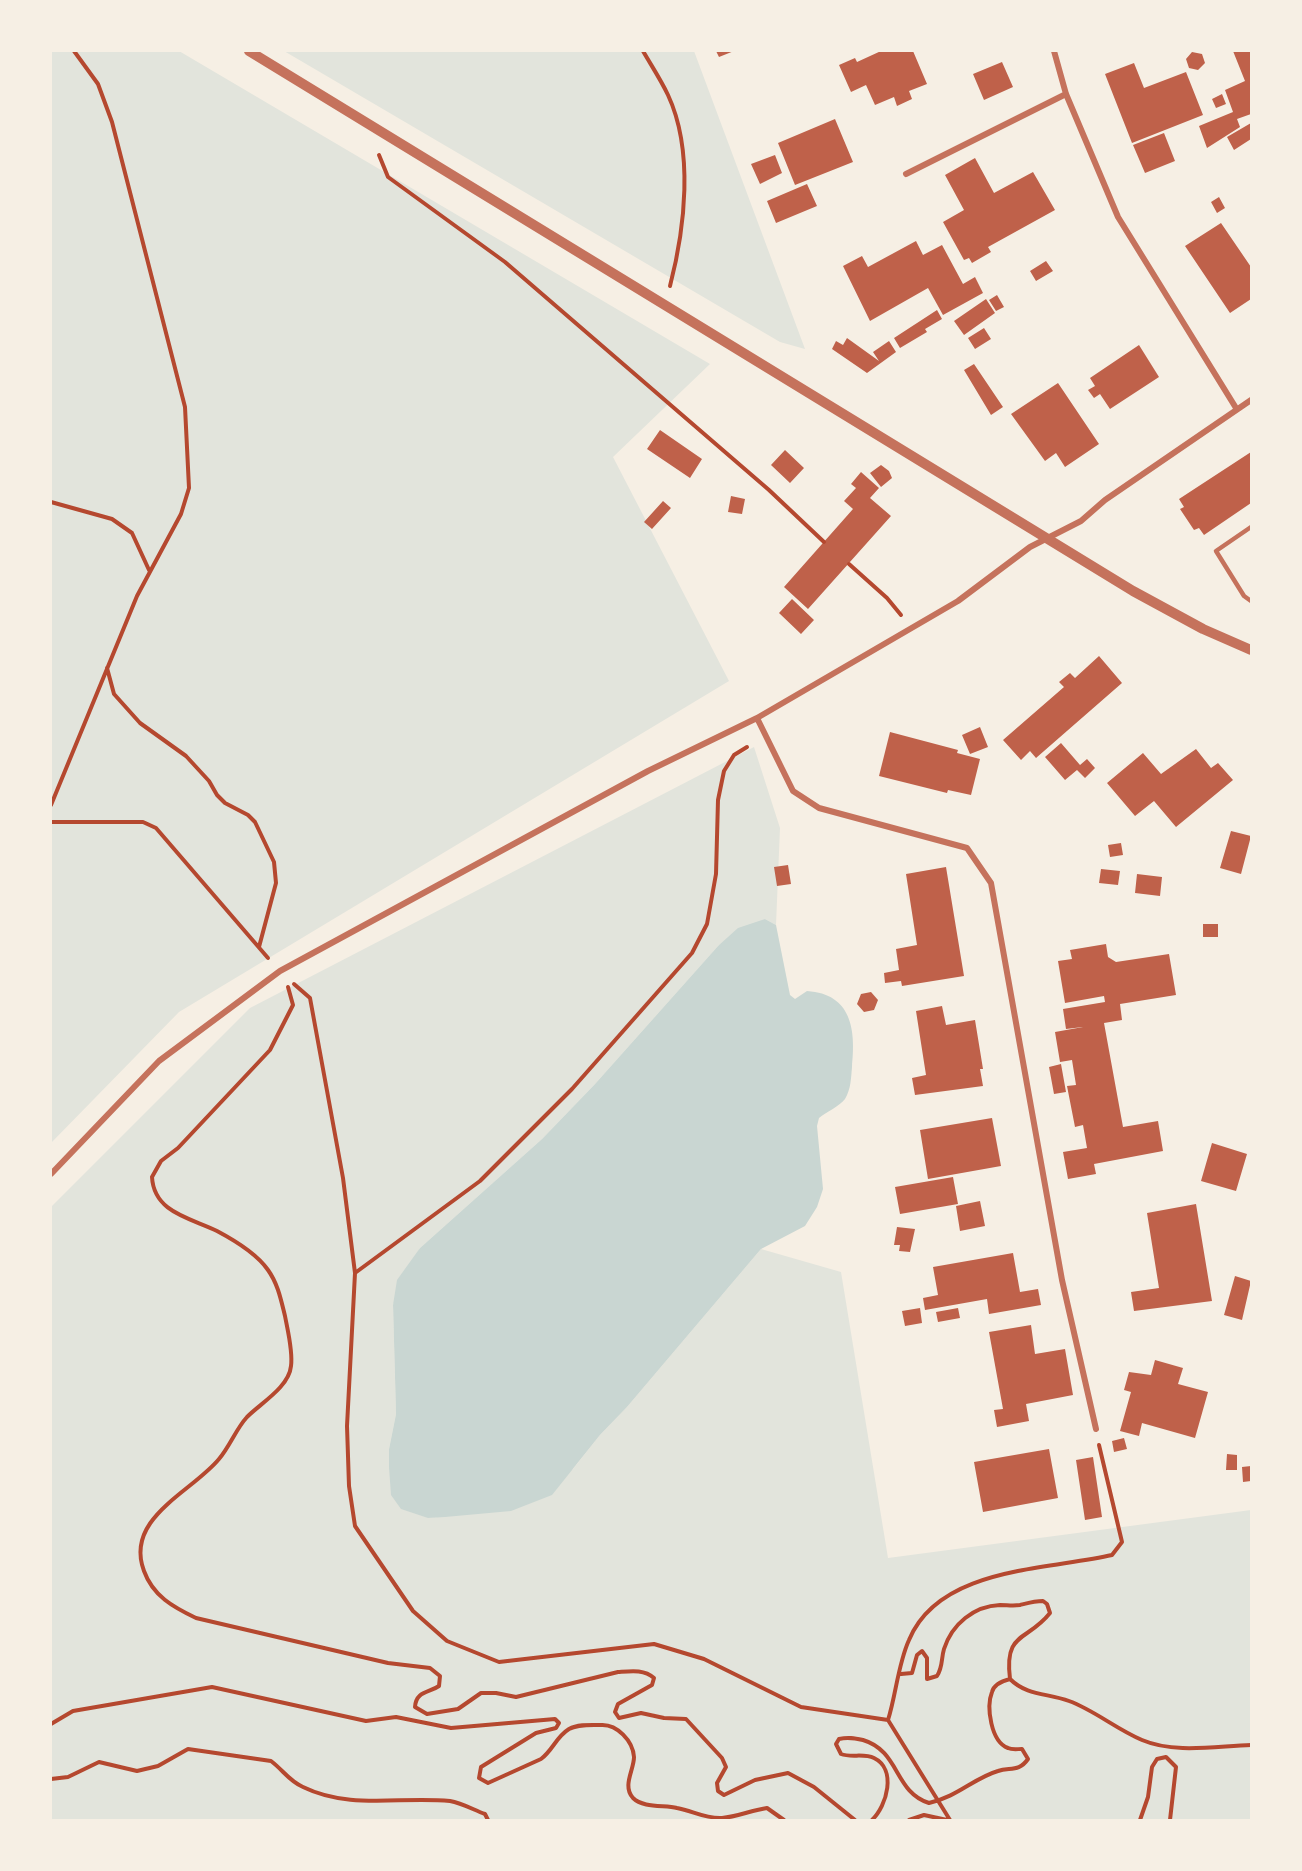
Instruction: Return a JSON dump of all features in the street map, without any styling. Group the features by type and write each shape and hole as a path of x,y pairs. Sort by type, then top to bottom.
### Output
{"street":[{"path":"249,51 1143,596 1203,629 1251,650"},
{"path":"1054,51 1066,94 1118,217 1236,408"},
{"path":"906,174 1066,94"},
{"path":"51,1174 159,1061 279,971 648,771 757,718 958,601 1048,536 1081,521 1105,500 1236,408 1251,400"},
{"path":"757,718 793,791 819,808 967,848 991,882 1062,1280 1096,1429"}],"lane":[{"path":"1251,527 1216,551 1244,596 1251,600"}],"path":[{"path":"51,805 149,570 181,514 189,488 185,407 112,122 98,84 74,51"},
{"path":"643,51 669,96 684,152 680,249 664,306"},
{"path":"363,122 388,177 505,262 769,490 824,542"},
{"path":"51,502 112,519 126,528 132,533 149,570"},
{"path":"849,564 887,598 911,627"},
{"path":"51,822 143,822 156,828 259,948 276,883 274,862 255,822 248,814 225,803 186,756 140,723 114,694 107,667"},
{"path":"355,1273 480,1181 572,1089 692,952 707,924 716,874 718,800 724,771 734,755 765,736"},
{"path":"279,971 310,998 343,1178 355,1273 347,1426 349,1486 355,1526 413,1611 447,1641 499,1662 654,1644 704,1659 801,1707 888,1720"},
{"path":"279,971 292,995 293,1005 277,1039 200,1125 161,1161 152,1177 158,1198 169,1210 218,1232 250,1252 267,1269 279,1290 289,1334 291,1367 286,1380 246,1419 220,1458 196,1482 162,1508 147,1528 139,1546 140,1562 147,1580 172,1607 196,1618 388,1663 430,1668 440,1676 439,1686 420,1694 415,1707 427,1714 458,1709 482,1693 516,1697 618,1672 635,1670 649,1674 654,1678 652,1685 618,1704 615,1712 619,1718 641,1713 664,1718 686,1719 714,1749 726,1767 717,1783 718,1791 724,1795 755,1780 788,1773 814,1787 855,1820"},
{"path":"948,1820 888,1720 909,1640 923,1617 956,1590 1016,1570 1072,1564 1112,1556 1122,1542 1096,1429"},
{"path":"901,1674 912,1673 917,1655 922,1651 927,1658 927,1679 937,1676 942,1668 944,1650 950,1637 962,1619 977,1611 998,1605 1019,1605 1043,1601 1050,1613 1043,1623 1016,1640 1008,1663 1010,1678 1016,1686 1033,1694 1068,1700 1142,1740 1169,1748 1251,1745"},
{"path":"872,1820 881,1810 889,1780 888,1773 882,1763 871,1756 841,1754 836,1744 839,1739 852,1737 876,1744 895,1764 899,1778 912,1794 928,1803 938,1801 965,1790 996,1771 1017,1768 1028,1759 1022,1749 1009,1749 1002,1744 993,1725 992,1693 996,1686 1010,1678"},
{"path":"51,1724 73,1711 212,1687 366,1721 396,1717 451,1728 555,1719 559,1723 556,1728 536,1732 481,1767 479,1778 488,1783 541,1759 548,1754 556,1739 571,1728 606,1724 621,1731 630,1744 634,1757 628,1780 630,1791 633,1797 643,1803 678,1808 704,1818 720,1818 767,1808 784,1820"},
{"path":"51,1779 68,1777 99,1762 137,1771 158,1767 188,1749 271,1761 289,1780 306,1789 350,1802 452,1802 485,1814 488,1820"},
{"path":"1140,1820 1148,1797 1152,1767 1157,1759 1166,1757 1176,1767 1170,1820"},
{"path":"909,1820 924,1815 948,1820"}],"shaded area":[{"path":"51,51 179,51 710,364 613,457 729,681 179,1012 51,1143"},
{"path":"284,51 694,51 805,349 780,342"},
{"path":"754,747 780,828 776,925 765,919 718,946 595,1084 542,1139 420,1248 393,1305 396,1414 389,1449 389,1467 428,1518 476,1513 573,1469 761,1249 841,1272 888,1558 1251,1510 1251,1820 51,1820 51,1207 250,1008"},
{"path":"765,919 776,925 790,995 795,999 807,991 834,999 848,1016 851,1027 853,1053 848,1091 843,1102 819,1118 817,1126 823,1189 817,1207 805,1226 761,1249 627,1407 600,1435 552,1495 511,1511 428,1518 401,1509 391,1495 389,1467 389,1449 396,1414 393,1305 397,1280 420,1248 542,1139 595,1084 718,946 738,928"}],"building":[{"path":"716,51 734,51 719,57"},
{"path":"881,51 913,51 927,84 909,91 912,99 897,106 894,97 875,105 866,85 851,92 839,65 855,58 857,62"},
{"path":"1233,51 1251,51 1251,114 1237,119 1240,127 1207,148 1199,126 1233,112 1225,90 1245,81"},
{"path":"1192,52 1202,54 1205,63 1198,70 1189,68 1186,59"},
{"path":"1002,62 1013,87 984,100 973,74"},
{"path":"1134,63 1144,88 1186,72 1203,115 1132,143 1105,74"},
{"path":"1222,94 1226,104 1216,108 1212,99"},
{"path":"835,119 853,162 795,185 778,143"},
{"path":"1251,123 1251,139 1234,150 1227,137"},
{"path":"1164,133 1175,161 1145,173 1133,145"},
{"path":"775,155 782,173 760,184 751,164"},
{"path":"975,158 994,193 1033,172 1055,210 988,247 991,252 972,263 969,258 964,260 943,222 964,210 945,175"},
{"path":"807,184 817,206 776,223 767,201"},
{"path":"1219,197 1225,208 1217,213 1211,202"},
{"path":"1221,223 1251,267 1251,299 1230,313 1185,246"},
{"path":"916,241 923,255 942,245 963,284 975,277 983,293 943,315 928,288 870,321 843,266 862,256 868,267"},
{"path":"1046,261 1053,271 1036,281 1030,271"},
{"path":"997,295 1004,307 996,311 989,300"},
{"path":"986,299 995,313 964,335 954,321"},
{"path":"937,310 942,319 925,329 927,332 900,348 894,338"},
{"path":"984,328 991,339 975,349 968,338"},
{"path":"847,338 879,361 873,352 889,341 896,352 867,373 832,349 836,341 843,345"},
{"path":"1139,345 1159,377 1110,409 1100,394 1094,398 1088,390 1095,386 1090,378"},
{"path":"974,364 1003,407 991,415 964,370"},
{"path":"1058,383 1099,444 1065,467 1056,453 1045,461 1011,414"},
{"path":"660,430 702,459 690,478 647,449"},
{"path":"785,450 804,468 790,483 771,465"},
{"path":"1251,452 1251,503 1204,535 1199,528 1194,530 1180,509 1184,507 1179,499"},
{"path":"881,465 889,471 892,478 881,487 870,473"},
{"path":"861,472 879,488 870,498 891,516 808,609 784,587 853,509 844,501 856,488 851,484"},
{"path":"731,496 745,499 742,514 728,512"},
{"path":"663,501 671,508 652,529 644,522"},
{"path":"792,599 814,620 801,634 779,613"},
{"path":"1099,656 1122,683 1036,758 1030,751 1021,760 1003,740 1064,687 1059,682 1070,673 1075,678"},
{"path":"980,727 988,747 970,754 962,735"},
{"path":"890,732 958,750 957,753 980,759 971,795 948,790 947,793 879,776"},
{"path":"1061,743 1080,765 1087,759 1095,768 1085,778 1077,770 1065,780 1045,757"},
{"path":"1196,749 1211,768 1218,763 1233,780 1176,827 1154,801 1135,816 1107,783 1143,753 1161,774"},
{"path":"1231,831 1251,836 1241,874 1220,868"},
{"path":"1121,843 1123,855 1110,857 1108,845"},
{"path":"788,865 791,884 777,886 774,867"},
{"path":"946,867 964,976 902,986 901,981 885,983 884,973 899,970 896,949 917,945 906,874"},
{"path":"1101,869 1120,871 1118,885 1099,883"},
{"path":"1137,874 1162,877 1160,896 1135,893"},
{"path":"1203,924 1218,924 1218,937 1203,937"},
{"path":"1106,944 1108,957 1116,962 1169,954 1176,995 1120,1004 1122,1020 1104,1023 1123,1127 1158,1121 1163,1151 1094,1164 1096,1174 1068,1179 1063,1152 1087,1148 1083,1125 1075,1127 1067,1086 1076,1085 1072,1060 1060,1062 1055,1032 1083,1027 1066,1029 1063,1009 1105,1002 1104,996 1065,1003 1058,961 1072,959 1070,950"},
{"path":"871,992 878,1000 874,1010 864,1012 857,1004 861,994"},
{"path":"942,1006 946,1025 975,1020 983,1069 980,1069 983,1086 915,1095 912,1078 926,1075 916,1011"},
{"path":"1061,1064 1066,1092 1054,1094 1049,1067"},
{"path":"992,1118 1001,1166 928,1179 920,1130"},
{"path":"1212,1143 1247,1154 1236,1191 1201,1181"},
{"path":"953,1177 958,1204 900,1214 895,1187"},
{"path":"980,1201 985,1226 960,1231 956,1206"},
{"path":"1196,1204 1212,1301 1134,1311 1131,1292 1159,1288 1147,1213"},
{"path":"897,1227 915,1229 910,1252 899,1251 900,1245 894,1245"},
{"path":"1013,1253 1020,1292 1038,1289 1041,1305 989,1314 987,1299 925,1310 923,1298 938,1295 933,1267"},
{"path":"1235,1276 1251,1281 1242,1320 1224,1315"},
{"path":"920,1308 922,1323 905,1326 902,1311"},
{"path":"958,1308 960,1318 938,1322 936,1312"},
{"path":"1031,1325 1035,1354 1065,1349 1073,1395 1026,1404 1029,1421 997,1427 994,1410 1003,1409 989,1332"},
{"path":"1155,1360 1183,1368 1178,1384 1208,1392 1195,1438 1142,1423 1139,1436 1120,1431 1131,1392 1124,1390 1129,1372 1151,1375"},
{"path":"1124,1438 1127,1449 1114,1452 1112,1441"},
{"path":"1049,1449 1058,1498 983,1512 974,1462"},
{"path":"1227,1454 1237,1455 1237,1470 1226,1470"},
{"path":"1093,1457 1102,1517 1085,1520 1076,1460"},
{"path":"1251,1466 1251,1481 1243,1482 1242,1467"}]}
